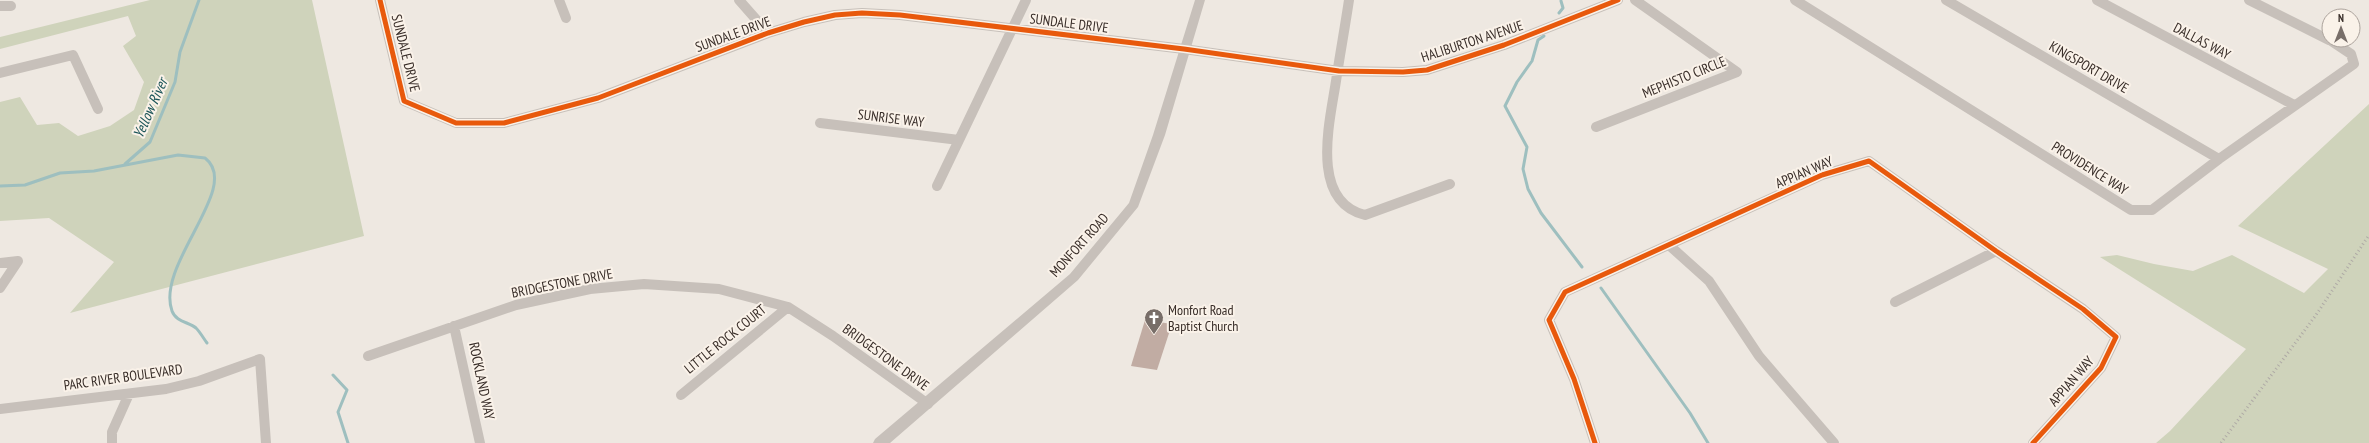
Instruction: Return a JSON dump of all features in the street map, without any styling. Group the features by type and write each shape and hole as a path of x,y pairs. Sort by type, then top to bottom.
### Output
{"street":[{"name":"SUNDALE DRIVE","path":"380,0 404,100 456,123 504,123 598,98 768,33 836,15 900,15 1184,49"},
{"path":"559,0 566,18"},
{"path":"739,0 768,33"},
{"path":"937,186 1026,0"},
{"name":"MONFORT ROAD","path":"881,443 928,404 1074,276 1112,233 1134,204 1159,135 1200,0"},
{"path":"1349,0 1326,146 1326,162 1335,191 1350,210 1356,214 1374,213 1450,184"},
{"name":"HALIBURTON AVENUE","path":"1184,49 1339,71 1396,72 1427,70 1504,45 1618,0"},
{"name":"MEPHISTO CIRCLE","path":"1596,127 1737,72 1635,0"},
{"name":"PROVIDENCE WAY","path":"1796,0 2130,210 2152,210 2219,159 2354,64 2351,54 2342,48"},
{"name":"KINGSPORT DRIVE","path":"1946,0 2219,159"},
{"name":"DALLAS WAY","path":"2097,0 2294,105"},
{"name":"PROVIDENCE WAY","path":"2249,0 2321,36"},
{"path":"0,6 11,6"},
{"path":"0,74 73,55 98,110"},
{"name":"SUNRISE WAY","path":"820,123 959,140"},
{"name":"APPIAN WAY","path":"1595,443 1574,379 1549,320 1565,292 1670,246 1822,175 1869,161 1996,251 2083,309 2116,337 2101,368 2033,443"},
{"path":"1670,246 1709,281 1759,356 1834,443"},
{"path":"1895,302 1996,251"},
{"path":"0,262 18,261 0,288"},
{"name":"BRIDGESTONE DRIVE","path":"368,356 523,304 590,289 644,284 719,289 788,307 834,336 928,404"},
{"name":"LITTLE ROCK COURT","path":"681,394 788,307"},
{"name":"ROCKLAND WAY","path":"454,326 480,443"},
{"name":"PARC RIVER BOULEVARD","path":"0,409 166,389 199,381 260,359 266,443"},
{"path":"112,443 112,432 130,394"}],"green space":[{"path":"150,0 312,0 364,236 70,313 114,262 49,218 0,221 0,102 20,97 37,125 59,123 78,136 110,126 134,110 144,82 123,46 136,36 128,16 0,49 0,37"},
{"path":"2369,104 2369,443 2156,443 2170,431 2246,349 2100,257 2117,255 2193,271 2232,255 2304,293 2328,269 2238,226"}],"building":[{"name":"Monfort Road Baptist Church","path":"1145,320 1172,324 1157,370 1131,366"}],"waterway":[{"name":"Yellow River","path":"125,164 150,142 175,82 180,52 199,0"},
{"path":"1559,13 1563,8 1561,1"},
{"path":"1544,36 1538,40 1532,61 1517,82 1505,106 1527,147 1523,169 1528,189 1541,213 1582,267"},
{"path":"0,186 25,185 60,173 94,171 178,155 205,158 214,171 213,188 207,207 175,271 170,292 172,311 174,315 180,320 196,328 207,343"},
{"path":"1601,288 1690,413 1708,443"},
{"path":"333,375 347,390 338,412 348,443"}],"railway":[{"path":"2221,443 2316,315 2369,235"}],"cycle path":[{"path":"380,0 404,101 456,123 504,123 598,98 768,33 804,22 835,15 862,13 900,15 1184,49 1339,71 1403,72 1427,70 1504,45 1618,0"},
{"path":"1595,443 1574,379 1549,320 1565,292 1822,175 1869,161 1996,251 2083,309 2116,337 2101,368 2033,443"}],"place":[{"name":"Monfort Road Baptist Church","path":"1154,335"}]}
